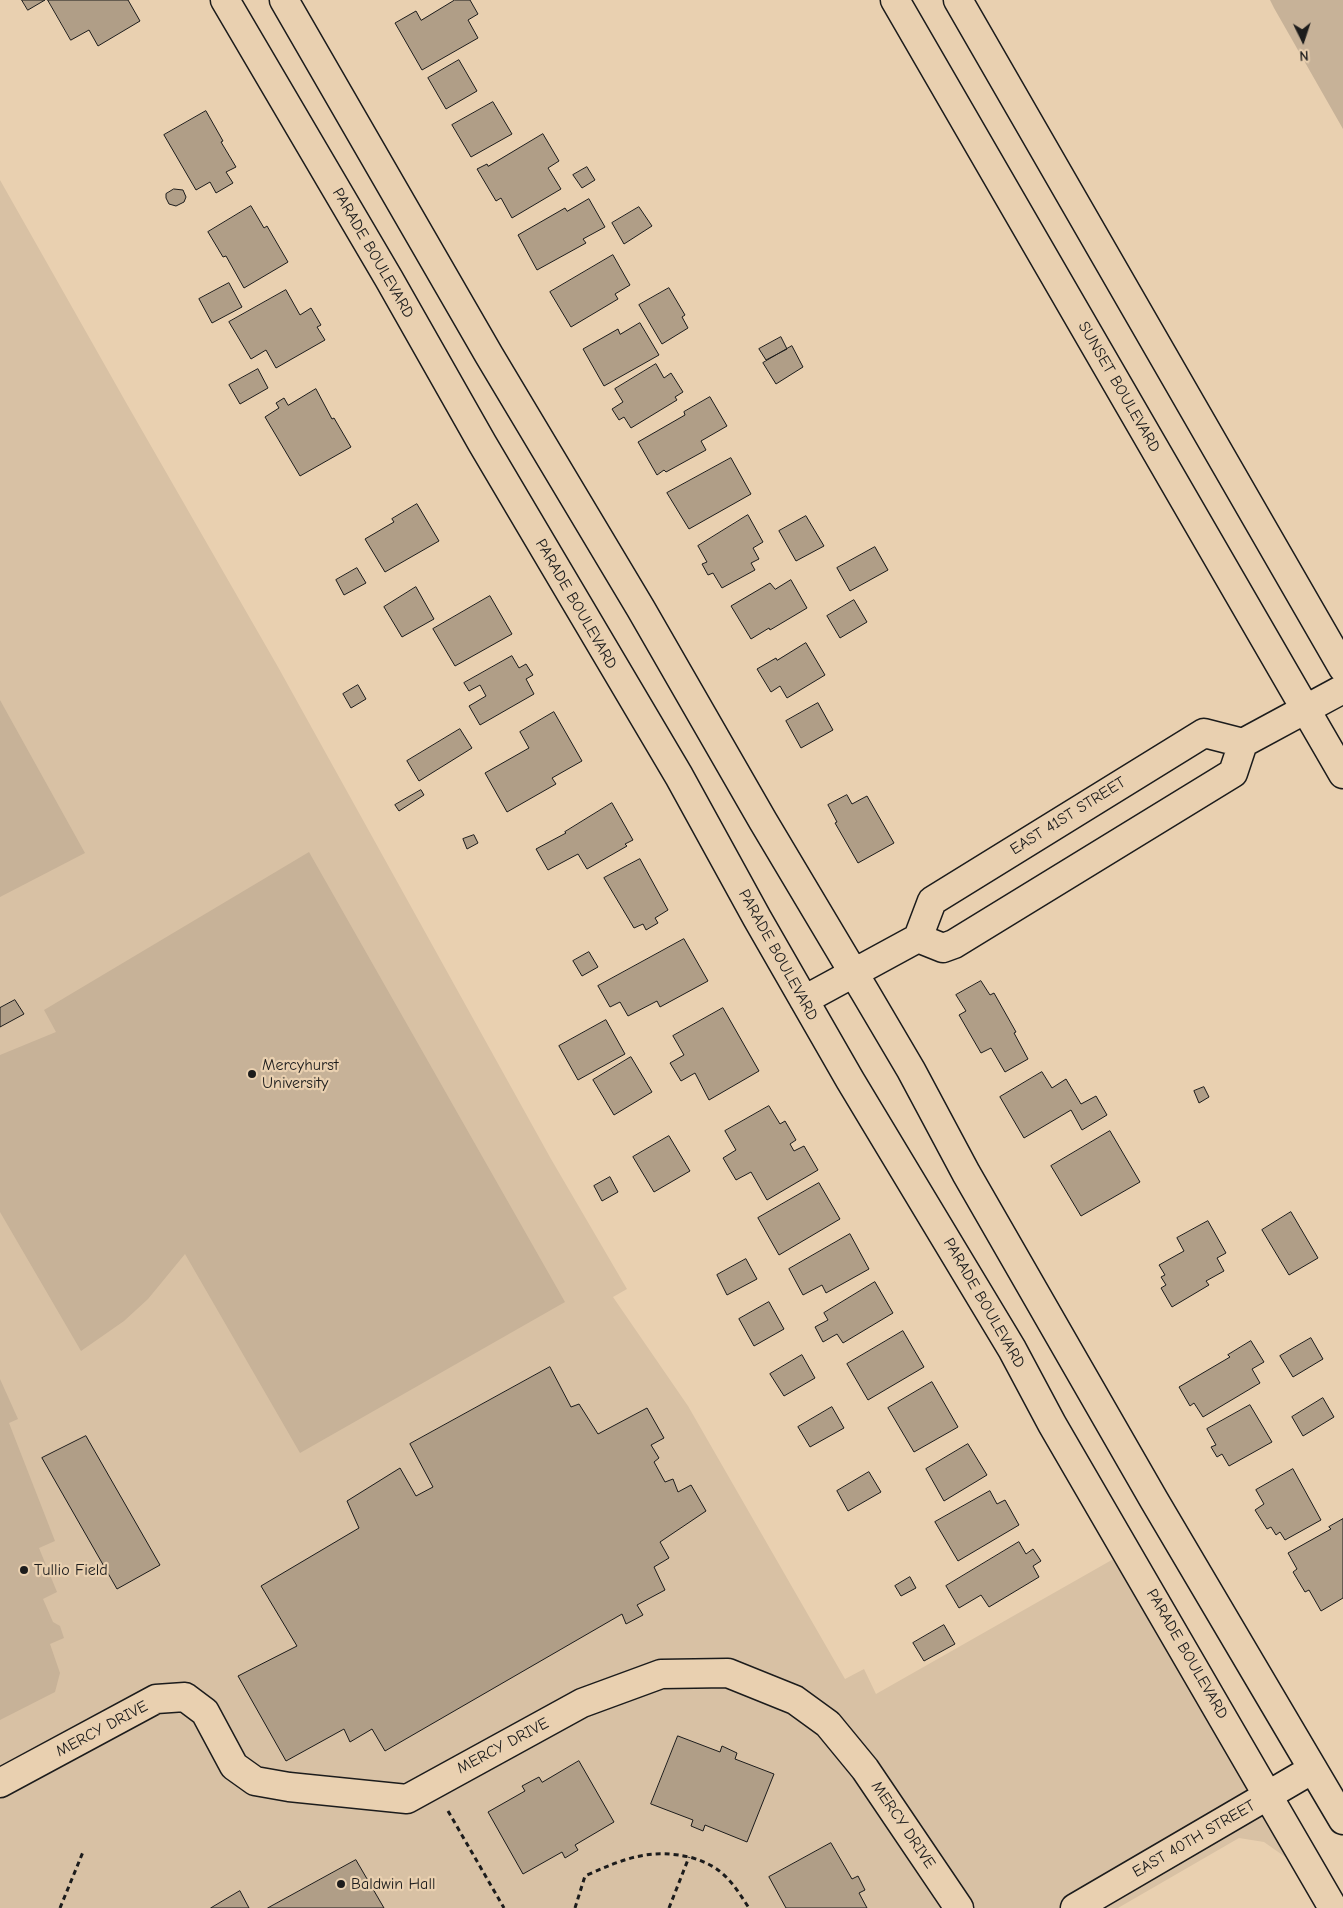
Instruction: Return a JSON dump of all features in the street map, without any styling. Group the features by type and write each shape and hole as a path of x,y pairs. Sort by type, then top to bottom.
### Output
{"street":[{"name":"PARADE BOULEVARD","path":"226,0 389,279 482,443 678,776 850,1080 1012,1348 1052,1424 1333,1908"},
{"path":"284,0 489,355 641,609 763,822 854,972 911,1070 966,1173 1116,1434 1343,1820"},
{"name":"SUNSET BOULEVARD","path":"895,0 1343,774"},
{"path":"958,0 1343,668"},
{"path":"804,1000 918,938 943,948 954,944 1233,773 1243,743 1343,689"},
{"name":"EAST 41ST STREET","path":"918,938 932,901 1204,733 1243,743"},
{"name":"MERCY DRIVE","path":"0,1783 156,1700 185,1697 205,1712 234,1766 255,1781 299,1788 407,1798 582,1703 661,1674 728,1673 795,1700 828,1724 865,1769 959,1908"},
{"name":"EAST 40TH STREET","path":"1075,1908 1313,1769"}],"path":[{"path":"446,1807 504,1908"},
{"path":"60,1908 83,1852"},
{"path":"575,1908 585,1876 619,1861 642,1854 675,1854 704,1862 723,1874 749,1908"},
{"path":"669,1908 689,1857"}],"shaded area":[{"path":"1270,0 1343,0 1343,129 1274,8"},
{"name":"Mercyhurst University","path":"0,180 278,667 551,1159 627,1289 613,1297 688,1406 845,1679 864,1669 876,1694 1117,1557 1233,1765 1291,1861 1264,1842 1239,1838 1118,1908 0,1908"},
{"path":"0,700 85,853 0,897"},
{"path":"309,852 565,1302 300,1453 185,1254 148,1299 124,1321 81,1351 0,1212 0,1055 56,1032 44,1010"},
{"name":"Tullio Field","path":"0,1379 18,1419 9,1423 55,1541 39,1548 57,1592 43,1599 53,1622 60,1626 64,1638 50,1644 60,1673 55,1692 0,1720"}],"building":[{"path":"22,0 45,0 28,10"},
{"path":"48,0 128,0 140,21 98,46 89,30 71,40"},
{"path":"455,0 470,0 478,14 468,20 478,38 422,70 395,23 416,11 421,20"},
{"path":"459,60 477,91 446,109 428,78"},
{"path":"493,102 512,134 471,157 452,125"},
{"path":"206,111 236,167 226,172 233,183 216,193 210,182 196,190 164,135"},
{"path":"543,134 559,161 548,168 561,189 512,218 501,198 496,201 477,169 487,164 488,166"},
{"path":"587,167 595,180 582,188 573,175"},
{"path":"174,189 183,190 186,197 184,202 176,206 169,204 166,198 166,194"},
{"path":"589,199 605,227 583,239 586,243 537,270 518,235 565,208 567,211"},
{"path":"251,206 264,228 267,226 288,262 244,288 226,256 223,257 208,232"},
{"path":"639,207 652,226 624,244 612,223"},
{"path":"613,255 630,285 615,294 618,299 571,327 550,292"},
{"path":"229,283 242,307 212,323 199,299"},
{"path":"669,288 685,315 682,317 688,328 662,344 639,305"},
{"path":"286,290 300,315 311,308 321,325 317,327 325,340 276,368 266,350 251,359 229,322"},
{"path":"640,323 659,355 604,386 583,349 618,329 620,334"},
{"path":"781,337 787,349 766,360 759,349"},
{"path":"792,346 803,367 776,384 763,363"},
{"path":"656,364 664,378 671,373 683,392 675,397 677,400 631,428 624,417 619,420 612,409 623,402 615,389"},
{"path":"258,369 268,388 240,404 229,385"},
{"path":"316,389 332,419 334,418 351,447 300,476 265,417 279,408 276,403 284,398 288,405"},
{"path":"710,397 727,426 701,441 706,450 657,475 638,442 685,415 684,412"},
{"path":"731,458 751,494 689,529 667,493"},
{"path":"417,504 439,541 385,572 365,539 394,522 392,519"},
{"path":"748,515 763,542 753,548 759,559 751,563 755,570 722,588 713,573 708,575 702,564 707,562 698,546"},
{"path":"806,516 824,546 796,561 779,531"},
{"path":"875,547 888,570 850,591 837,568"},
{"path":"357,568 366,583 344,595 336,580"},
{"path":"791,580 807,608 751,639 731,606 770,583 775,589"},
{"path":"416,587 434,619 402,637 384,607"},
{"path":"490,596 512,634 455,666 433,629"},
{"path":"854,600 867,622 840,638 827,616"},
{"path":"806,643 825,675 787,698 780,686 771,692 757,669"},
{"path":"512,656 519,668 526,664 533,675 526,679 534,694 480,725 469,706 486,696 480,685 469,691 464,683"},
{"path":"358,685 366,699 351,708 343,694"},
{"path":"818,703 833,730 801,748 786,721"},
{"path":"554,712 582,761 552,778 556,784 507,812 485,773 529,748 520,732"},
{"path":"460,729 472,748 419,781 407,761"},
{"path":"421,790 424,795 399,811 395,805"},
{"path":"847,795 852,804 867,796 894,843 858,863 835,823 837,822 828,805"},
{"path":"612,803 633,840 625,844 627,846 587,869 578,854 548,870 536,849 566,833"},
{"path":"474,835 478,843 467,849 463,839"},
{"path":"640,859 668,910 655,918 658,923 646,930 643,924 634,928 604,878"},
{"path":"684,939 708,981 660,1007 657,1001 628,1016 620,1002 610,1007 598,986"},
{"path":"589,952 598,967 582,976 573,961"},
{"path":"981,981 990,995 994,993 1016,1032 1014,1033 1028,1059 1005,1072 991,1048 981,1053 959,1015 966,1011 956,995"},
{"path":"15,1000 24,1014 0,1027 0,1008"},
{"path":"723,1008 759,1071 709,1100 695,1073 681,1081 670,1063 684,1055 673,1036"},
{"path":"606,1020 625,1054 578,1080 559,1046"},
{"path":"631,1057 652,1092 614,1115 593,1080"},
{"path":"1042,1072 1052,1088 1066,1079 1081,1104 1096,1096 1107,1115 1082,1130 1071,1110 1024,1138 1000,1097"},
{"path":"1204,1087 1209,1097 1199,1103 1194,1091"},
{"path":"769,1106 780,1124 785,1121 796,1140 790,1144 794,1151 804,1146 818,1170 767,1200 751,1172 736,1180 723,1158 736,1150 725,1131"},
{"path":"1110,1131 1140,1182 1081,1216 1051,1166"},
{"path":"669,1136 690,1171 654,1192 633,1157"},
{"path":"610,1177 618,1192 602,1201 594,1186"},
{"path":"819,1183 840,1219 779,1255 758,1218"},
{"path":"1291,1212 1318,1258 1289,1275 1262,1230"},
{"path":"1208,1221 1226,1253 1217,1258 1224,1271 1206,1281 1209,1285 1172,1307 1161,1288 1166,1285 1161,1277 1165,1275 1159,1265 1184,1251 1177,1238"},
{"path":"850,1234 869,1269 826,1293 822,1285 803,1295 789,1269"},
{"path":"746,1259 757,1279 727,1295 717,1275"},
{"path":"875,1282 893,1313 843,1343 837,1334 823,1342 815,1327 828,1320 824,1313"},
{"path":"769,1302 784,1329 754,1346 739,1319"},
{"path":"903,1331 924,1367 868,1400 847,1364"},
{"path":"1311,1338 1323,1359 1293,1377 1280,1356"},
{"path":"1251,1341 1264,1362 1252,1369 1260,1383 1203,1417 1194,1403 1190,1406 1179,1387 1230,1357 1228,1355"},
{"path":"802,1355 815,1378 784,1396 770,1374"},
{"path":"550,1367 571,1407 579,1404 598,1434 647,1408 664,1438 651,1445 659,1458 654,1462 665,1482 673,1479 678,1492 691,1485 706,1511 660,1542 669,1558 654,1567 665,1590 637,1605 643,1615 626,1624 622,1614 385,1751 372,1729 350,1742 344,1729 286,1761 238,1676 297,1646 261,1586 359,1528 347,1501 400,1468 416,1496 433,1487 410,1444"},
{"path":"932,1382 958,1427 914,1452 888,1408"},
{"path":"1323,1398 1334,1417 1303,1436 1292,1417"},
{"path":"1250,1405 1272,1442 1229,1466 1222,1454 1217,1457 1211,1447 1216,1445 1207,1429"},
{"path":"832,1407 844,1428 810,1447 798,1427"},
{"path":"86,1436 160,1565 117,1589 42,1458"},
{"path":"968,1444 987,1475 944,1501 926,1469"},
{"path":"1293,1469 1321,1520 1285,1540 1280,1532 1276,1535 1271,1527 1267,1529 1255,1510 1264,1504 1256,1490"},
{"path":"869,1472 881,1492 848,1511 837,1491"},
{"path":"990,1491 997,1504 1005,1500 1019,1525 958,1561 935,1522"},
{"path":"1343,1519 1343,1598 1321,1611 1309,1590 1305,1592 1293,1572 1297,1569 1288,1553 1331,1529 1329,1527"},
{"path":"1019,1542 1026,1554 1033,1549 1041,1561 1033,1566 1039,1577 989,1607 981,1595 959,1608 946,1586"},
{"path":"910,1577 916,1588 901,1596 895,1586"},
{"path":"944,1625 955,1644 924,1661 913,1643"},
{"path":"678,1736 720,1752 722,1746 737,1753 735,1759 774,1774 747,1842 705,1825 703,1831 691,1826 693,1820 651,1804"},
{"path":"579,1761 614,1822 575,1845 578,1850 565,1858 562,1852 523,1874 488,1812 525,1791 522,1786 539,1777 542,1782"},
{"path":"831,1843 852,1879 858,1876 865,1890 859,1893 867,1908 786,1908 769,1877"},
{"name":"Baldwin Hall","path":"356,1860 384,1908 268,1908"},
{"path":"240,1891 249,1908 211,1908"}],"place":[{"name":"Mercyhurst University","path":"252,1074"},
{"name":"Tullio Field","path":"24,1570"},
{"name":"Baldwin Hall","path":"341,1884"}]}
